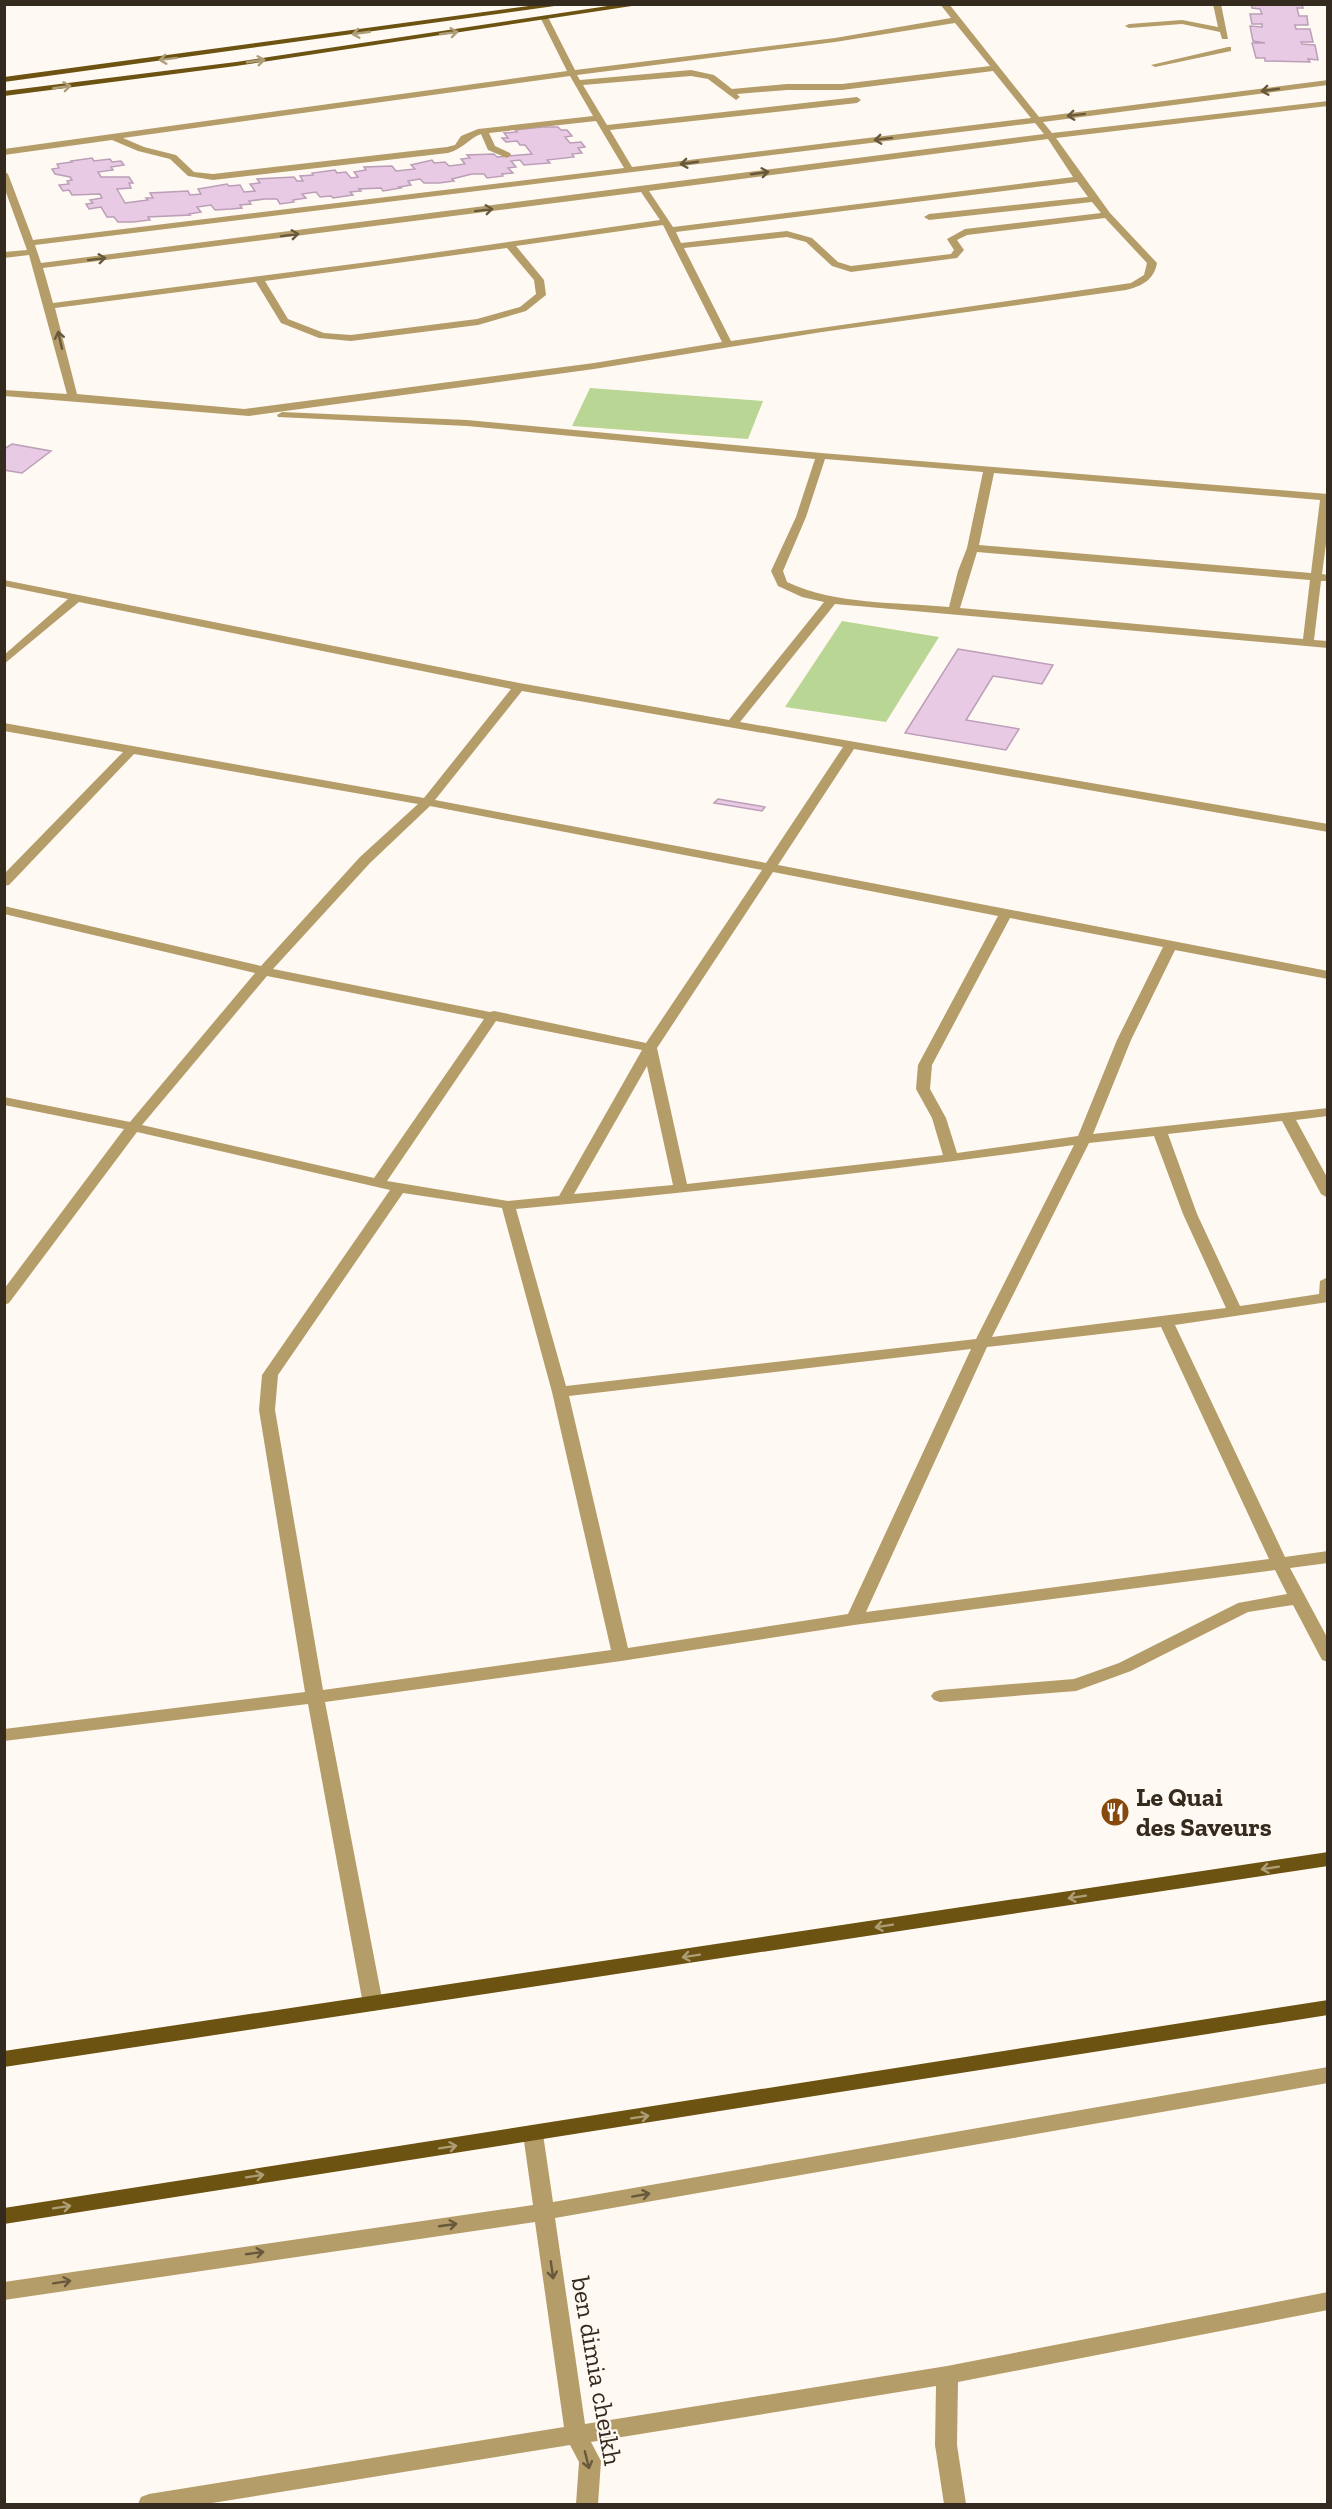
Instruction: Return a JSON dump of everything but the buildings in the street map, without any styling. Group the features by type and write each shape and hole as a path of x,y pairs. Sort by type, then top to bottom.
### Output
{"main road":[{"path":"4,80 565,4"},
{"path":"4,94 641,4"},
{"path":"4,2060 1328,1859"},
{"path":"4,2216 1328,2007"}],"street":[{"path":"241,413 594,366 822,329 1103,291 1136,284 1147,278 1152,270 1152,263 1107,215 1051,137 944,4"},
{"path":"1155,65 1229,53 1217,4"},
{"path":"545,19 572,73 630,171"},
{"path":"4,152 572,73 805,44 957,20"},
{"path":"1129,26 1171,21 1223,30"},
{"path":"578,83 691,73 711,77 733,95 787,87 842,87 995,68"},
{"path":"4,255 32,247 1328,82"},
{"path":"606,128 857,99"},
{"path":"39,266 902,154 1328,103"},
{"path":"113,136 141,149 173,158 191,174 213,177 448,150 462,145 467,135 484,131 599,118"},
{"path":"484,131 491,148 507,155"},
{"path":"4,174 39,266 73,397"},
{"path":"51,306 510,245 1079,179"},
{"path":"643,189 668,226 728,344"},
{"path":"929,217 1095,199"},
{"path":"678,246 787,234 809,240 839,266 858,269 954,256 959,250 952,239 965,232 1107,215"},
{"path":"259,279 284,321 322,336 351,338 478,322 523,309 541,295 539,280 510,245"},
{"path":"4,393 73,397 241,413 467,423 820,456 1327,497 1322,578 1308,644"},
{"path":"820,456 801,517 777,571 782,585 806,595 832,600 1328,645"},
{"path":"954,610 964,571 973,548 989,470"},
{"path":"973,548 1322,578"},
{"path":"4,583 519,687 1328,828"},
{"path":"4,661 78,597"},
{"path":"733,723 832,600"},
{"path":"5,1298 133,1127 264,971 365,860 427,802 519,687"},
{"path":"4,727 427,802 1328,975"},
{"path":"565,1198 650,1048 851,745"},
{"path":"4,882 131,750"},
{"path":"4,910 264,971 650,1048"},
{"path":"951,1158 939,1119 923,1089 926,1065 1006,913"},
{"path":"854,1619 981,1344 1084,1139 1124,1040 1171,945"},
{"path":"378,1183 494,1016"},
{"path":"650,1048 681,1189"},
{"path":"4,1101 133,1127 399,1188 508,1204 681,1189 951,1158 1084,1139 1328,1112"},
{"path":"1287,1117 1328,1194"},
{"path":"1160,1132 1190,1214 1235,1311"},
{"path":"373,2004 315,1697 267,1410 270,1375 399,1188"},
{"path":"508,1204 560,1392 621,1655"},
{"path":"560,1392 1166,1322 1327,1297 1328,1281"},
{"path":"1166,1322 1280,1564 1328,1656"},
{"path":"4,1735 315,1697 621,1655 854,1619 1328,1557"},
{"path":"940,1696 1076,1685 1125,1666 1244,1607 1298,1598"},
{"path":"4,2291 544,2212 1328,2075"},
{"name":"ben dimia cheikh","path":"533,2134 576,2435 590,2461 587,2505"},
{"path":"163,2503 947,2375 1328,2301"},
{"path":"947,2375 946,2445 955,2505"}],"green space":[{"path":"590,388 763,401 748,439 572,426"},
{"path":"842,621 939,637 886,722 785,707"}],"place":[{"name":"Le Quai des Saveurs","path":"1115,1812"}]}
